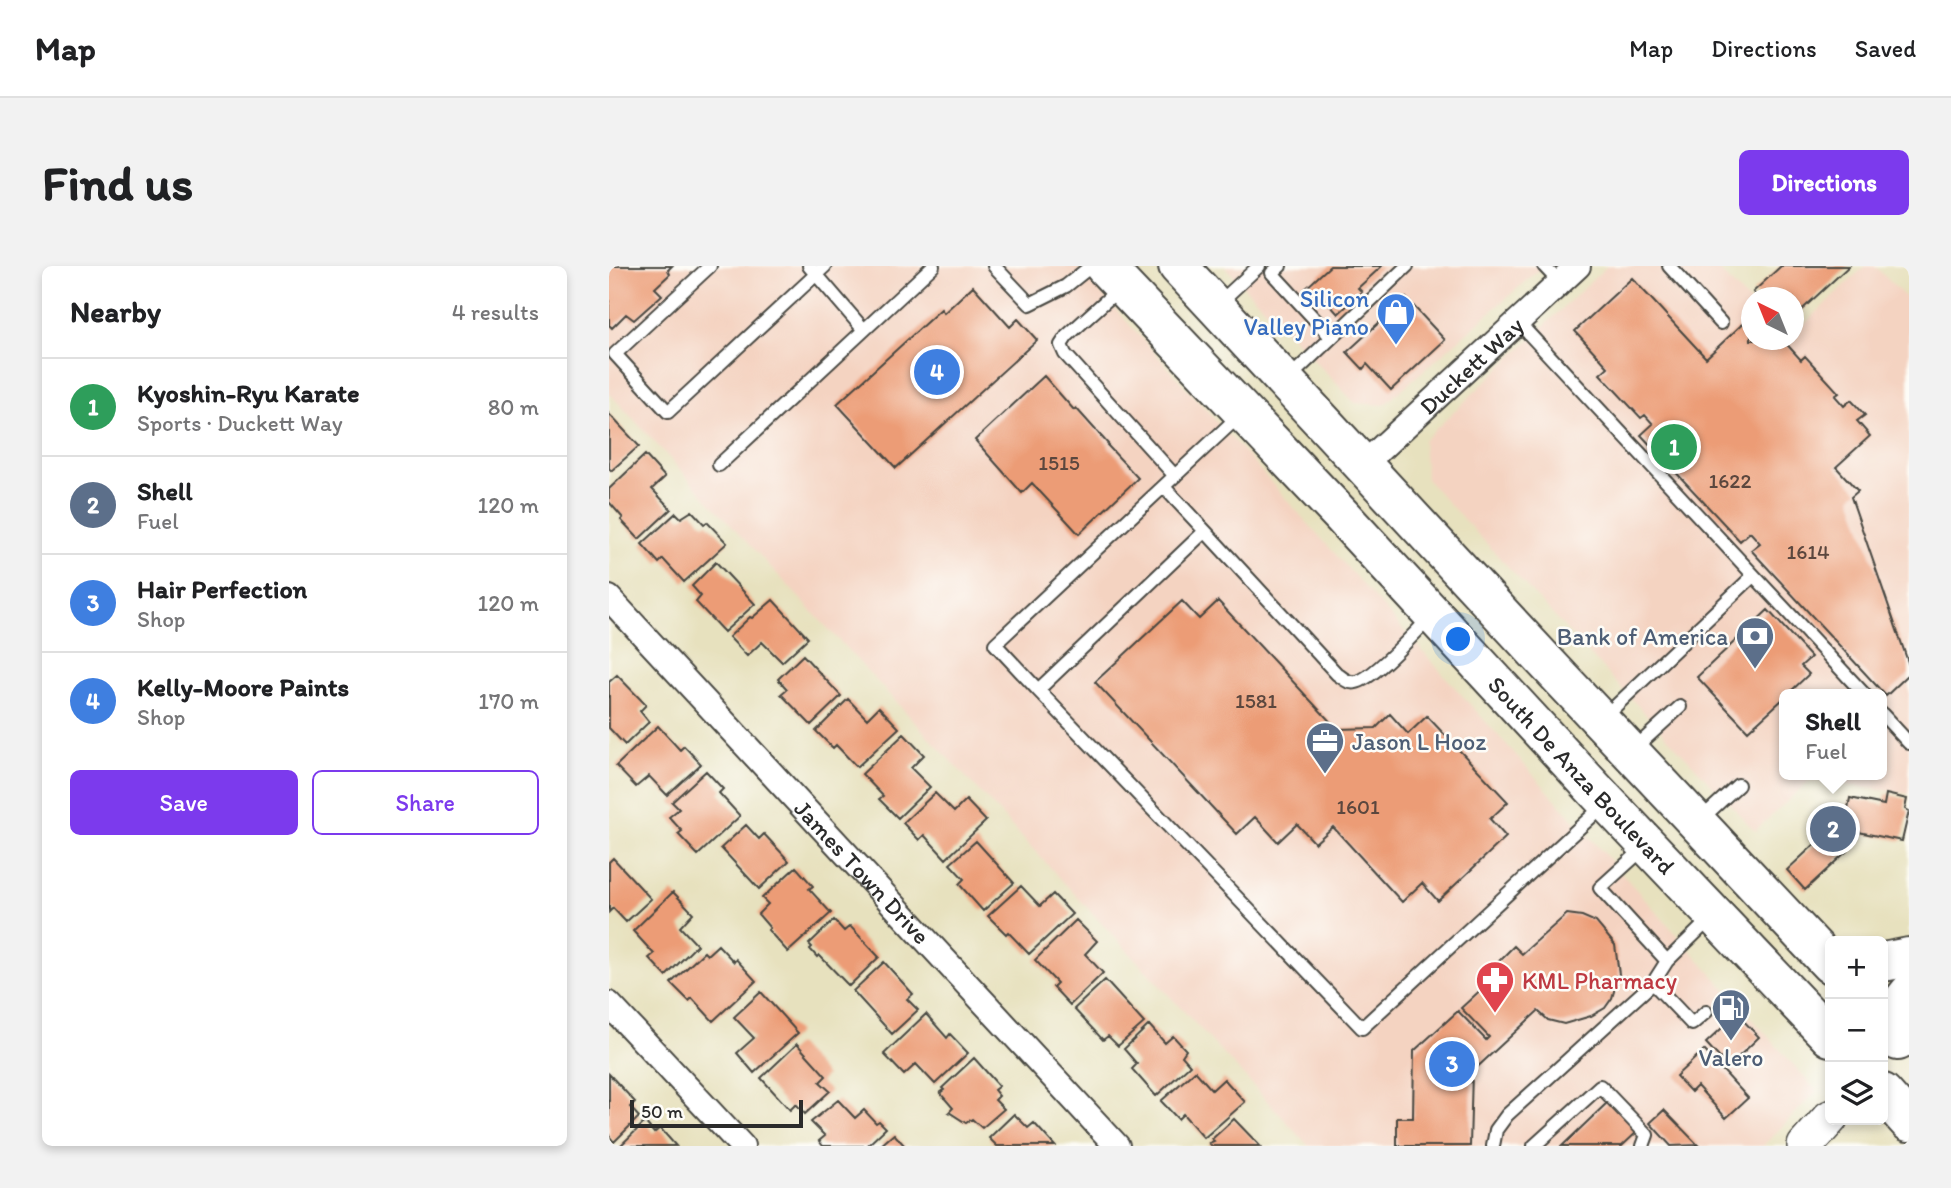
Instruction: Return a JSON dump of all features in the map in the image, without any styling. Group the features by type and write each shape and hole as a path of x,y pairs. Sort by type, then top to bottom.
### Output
{"main road":[{"name":"South De Anza Boulevard","path":"1178,266 1631,752 1825,955"},
{"name":"South De Anza Boulevard","path":"1106,272 1341,515 1825,1032"},
{"path":"1185,352 1232,364 1325,456 1363,465"},
{"path":"1341,515 1376,518 1459,607 1503,615"},
{"path":"1888,961 1909,957"},
{"path":"1896,1043 1901,1003 1909,993"},
{"path":"1888,1099 1909,1122"},
{"path":"1805,1146 1825,1124"}],"street":[{"name":"Duckett Way","path":"1363,465 1518,321 1552,274 1578,266"},
{"name":"James Town Drive","path":"609,598 1117,1146"},
{"path":"609,1004 742,1146"}],"lane":[{"path":"710,266 615,354 668,412 817,269 864,330"},
{"path":"719,465 933,266"},
{"path":"994,266 1030,304 1066,286 1106,272"},
{"path":"1216,307 1259,266"},
{"path":"1285,382 1407,266"},
{"path":"1669,266 1721,323"},
{"path":"1278,267 1272,273 1331,337"},
{"path":"1106,272 1061,345 1065,354 1175,476"},
{"path":"1518,321 1859,689"},
{"path":"1243,413 995,643 1038,690 1362,1028 1607,802"},
{"path":"1164,487 1347,682 1357,682 1371,676 1433,615"},
{"path":"1038,690 1205,531"},
{"path":"1601,720 1753,576"},
{"path":"1631,752 1680,707"},
{"path":"1887,719 1909,743"},
{"path":"1698,822 1738,785"},
{"path":"1648,845 1600,888 1667,961"},
{"path":"1493,1146 1496,1130 1507,1115 1653,983 1667,961 1714,915"},
{"path":"1653,983 1692,1024 1706,1012"},
{"path":"1534,1146 1600,1086 1647,1135 1643,1146"}],"shaded area":[{"path":"609,266 1077,266 1817,1091 1763,1146 1309,1146 609,393"},
{"path":"1224,266 1543,266 1384,405 1355,403"},
{"path":"1607,266 1715,266 1741,293 1741,350 1804,350 1804,324 1865,266 1875,266 1909,301 1909,794 1810,780 1755,831 1426,479 1423,441"}],"building":[{"path":"609,266 672,266 668,270 670,274 655,288 662,295 634,320 626,314 612,328 609,325"},
{"path":"1330,266 1382,266 1358,288 1362,292 1338,314 1321,295 1315,302 1304,290"},
{"path":"1781,266 1849,266 1804,308 1804,287 1758,287"},
{"path":"1632,278 1706,358 1741,325 1741,350 1792,350 1801,360 1805,356 1839,393 1835,396 1844,406 1851,400 1865,415 1857,421 1870,436 1836,467 1858,491 1851,497 1909,665 1909,674 1887,695 1887,689 1880,689 1751,550 1760,543 1750,532 1740,541 1641,435 1653,424 1645,415 1641,418 1600,374 1608,367 1575,331"},
{"path":"973,286 1010,327 1018,319 1037,340 896,468 837,404 941,309 944,313"},
{"name":"Silicon Valley Piano","path":"1406,298 1445,340 1391,390 1367,364 1363,369 1347,352"},
{"path":"1044,376 1138,478 1079,534 1032,483 1022,493 975,440"},
{"path":"609,414 639,446 611,471 609,468"},
{"path":"645,455 665,477 652,489 671,509 639,539 609,502 609,489"},
{"path":"692,511 727,543 684,582 663,559 659,563 642,544 676,513 681,518"},
{"path":"716,562 755,604 724,632 696,602 701,596 692,586"},
{"path":"773,600 808,638 782,662 762,642 747,656 729,637"},
{"path":"1182,601 1199,619 1218,601 1337,729 1376,728 1390,714 1408,734 1427,716 1508,802 1490,819 1506,837 1438,901 1422,883 1402,902 1333,827 1315,843 1297,824 1278,842 1255,817 1237,834 1095,682"},
{"name":"Bank of America","path":"1768,610 1811,657 1801,666 1809,674 1793,689 1779,689 1779,703 1748,731 1697,677"},
{"path":"803,655 841,696 811,725 781,694 787,689 778,679"},
{"path":"617,675 646,705 640,711 649,722 625,745 609,728 609,682"},
{"path":"848,699 867,719 879,707 899,728 857,767 836,745 833,748 816,731"},
{"path":"658,726 680,750 684,746 701,764 667,795 649,776 636,787 616,766"},
{"path":"904,734 924,755 911,768 930,787 898,818 879,799 883,796 862,774"},
{"path":"706,771 723,789 719,793 740,816 698,855 678,834 682,831 669,817 679,809 672,802"},
{"path":"935,793 954,812 966,800 986,821 946,859 924,835 919,840 903,823"},
{"path":"1886,794 1907,799 1905,809 1909,811 1902,841 1844,829 1850,798 1884,805"},
{"path":"746,825 759,839 764,834 789,861 759,889 721,848"},
{"path":"1830,830 1848,850 1805,890 1787,870"},
{"path":"976,841 1014,883 983,911 959,884 964,879 950,864"},
{"path":"613,858 651,899 626,922 613,908 609,912 609,862"},
{"path":"796,867 813,886 809,889 831,913 788,952 758,914 768,904 762,898"},
{"path":"1021,886 1040,906 1053,894 1072,914 1029,954 988,916"},
{"path":"673,892 693,913 680,927 697,945 666,976 649,958 654,954 633,931"},
{"path":"1567,914 1596,922 1615,945 1619,974 1612,998 1605,1008 1591,1016 1564,1024 1548,1020 1538,1011 1472,1072 1470,1146 1397,1146 1397,1118 1413,1118 1414,1051 1458,1011 1486,1040 1489,1037 1461,1008 1497,975 1491,969 1514,946 1522,954"},
{"path":"834,920 844,931 850,926 879,957 849,986 810,949 812,947 809,944"},
{"path":"1076,920 1097,941 1085,954 1103,973 1070,1005 1053,987 1057,983 1035,960"},
{"path":"718,945 734,962 736,959 756,981 713,1021 692,998 689,1001 671,983 704,952 707,955"},
{"path":"884,962 913,994 907,999 918,1010 892,1034 853,991"},
{"path":"1105,980 1144,1023 1118,1046 1108,1036 1103,1040 1074,1009"},
{"path":"761,992 798,1033 754,1073 737,1053 754,1038 734,1017"},
{"path":"926,1014 947,1038 950,1034 968,1053 935,1084 916,1064 904,1075 884,1054"},
{"path":"1737,1014 1759,1037 1728,1067 1706,1043"},
{"path":"1149,1025 1165,1043 1173,1036 1186,1050 1182,1056 1190,1065 1156,1096 1132,1069 1137,1064 1124,1049"},
{"path":"797,1044 826,1076 820,1082 830,1091 805,1114 796,1104 790,1110 761,1078"},
{"path":"1704,1050 1748,1098 1726,1118 1697,1086 1691,1092 1676,1076"},
{"path":"974,1058 999,1086 994,1090 999,1096 995,1100 1004,1109 982,1128 972,1119 966,1123 949,1112 953,1108 940,1093"},
{"path":"1195,1071 1212,1090 1224,1079 1245,1102 1204,1138 1183,1114 1178,1119 1161,1101"},
{"path":"609,1074 635,1102 630,1107 639,1117 614,1142 609,1136"},
{"path":"838,1100 855,1118 864,1110 876,1123 879,1121 886,1128 867,1146 823,1146 819,1141 825,1136 811,1122"},
{"path":"1609,1101 1638,1131 1622,1146 1562,1146"},
{"path":"1664,1110 1698,1145 1671,1146 1650,1123"},
{"path":"1014,1114 1028,1128 1034,1123 1055,1146 997,1146 989,1138"},
{"path":"1234,1119 1260,1146 1212,1146 1209,1143"},
{"path":"645,1122 654,1133 660,1128 676,1146 620,1146"},
{"path":"894,1134 905,1146 880,1146"}],"place":[{"name":"Silicon Valley Piano","path":"1396,346"},
{"name":"Kelly-Moore Paints","path":"937,372"},
{"name":"Kyoshin-Ryu Karate","path":"1674,447"},
{"name":"Bank of America","path":"1755,670"},
{"name":"Jason L Hooz","path":"1325,775"},
{"name":"Shell","path":"1833,829"},
{"name":"KML Pharmacy","path":"1495,1014"},
{"name":"Valero","path":"1731,1042"},
{"name":"Hair Perfection","path":"1452,1064"}]}
